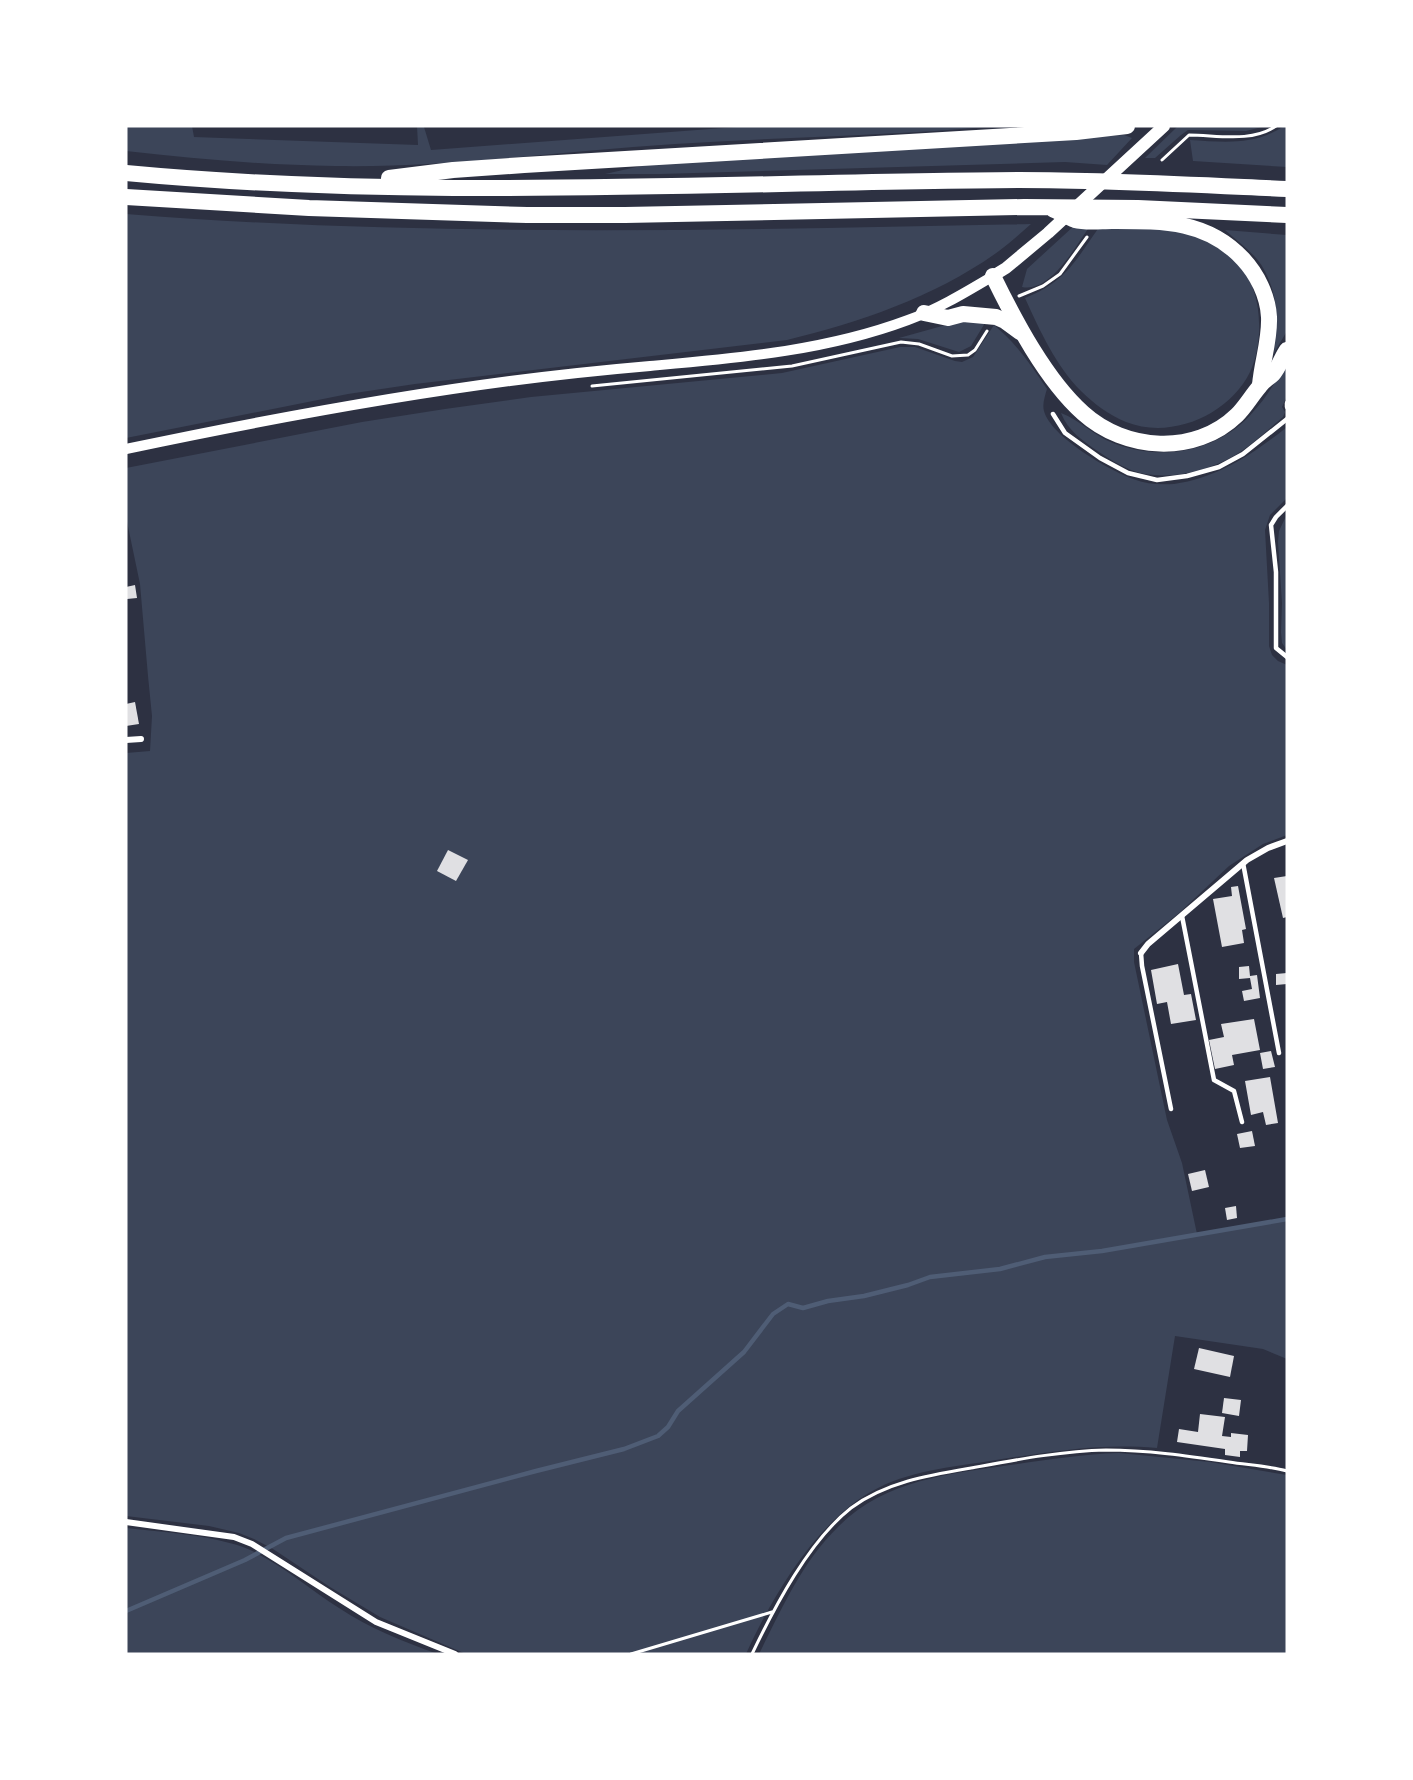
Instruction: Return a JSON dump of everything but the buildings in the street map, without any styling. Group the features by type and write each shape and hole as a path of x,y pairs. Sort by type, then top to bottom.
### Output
{"highway":[{"path":"326,186 465,169 1076,132 1127,126"},
{"path":"126,173 326,186 656,188 1050,181 1287,189"},
{"path":"126,197 309,208 528,215 1024,207 1138,208 1287,215"},
{"path":"1048,207 1077,220 1176,223 1200,229 1236,251 1248,264 1259,283 1269,316 1269,344 1260,385"},
{"path":"993,276 1025,336 1066,396 1100,427 1125,438 1148,443 1172,444 1197,438 1222,427 1237,416 1260,385 1273,374 1287,350"},
{"path":"924,313 948,318 963,314 996,317 1025,336"}],"main road":[{"path":"993,276 1048,233 1164,126"}],"street":[{"path":"126,449 323,409 421,393 579,373 722,360 805,349 846,340 908,320 993,276"},
{"path":"126,740 141,739"},
{"path":"1141,953 1148,944 1242,863 1268,848 1287,841"},
{"path":"126,1522 234,1538 252,1544 376,1622 455,1654"}],"lane":[{"path":"1053,414 1065,433 1100,458 1128,473 1157,480 1187,476 1219,467 1243,454 1287,419"},
{"path":"1287,506 1271,525 1271,540 1276,572 1276,648 1287,657"},
{"path":"1242,863 1279,1053"},
{"path":"1182,915 1214,1080 1234,1091 1242,1122"},
{"path":"1141,953 1171,1109"}],"path":[{"path":"1162,159 1189,135 1245,136 1276,126"},
{"path":"752,1654 772,1612 799,1568 830,1529 852,1508 886,1488 928,1475 1105,1450 1192,1456 1287,1471"},
{"path":"631,1654 772,1612"}],"shaded area":[{"path":"126,126 192,126 194,137 418,145 417,126 437,126 424,127 431,150 750,126 997,126 675,144 420,164 335,166 230,161 126,151"},
{"path":"1178,126 1266,126 1246,131 1188,130 1155,158 1145,158"},
{"path":"1287,126 1287,167 1193,161 1190,140 1227,142 1250,140"},
{"path":"1124,135 1132,138 1107,165 1065,162 605,174 659,162"},
{"path":"126,214 352,227 465,229 692,230 1031,224 1003,248 975,267 924,294 870,316 787,340 415,384 348,394 126,438"},
{"path":"1075,225 1090,226 1062,266 1043,283 1033,287 1022,287 1027,269"},
{"path":"1100,226 1166,229 1192,234 1203,238 1229,255 1247,276 1257,302 1259,317 1259,338 1255,358 1250,372 1228,400 1197,420 1161,428 1143,427 1108,413 1096,405 1072,381 1056,359 1043,335 1025,298 1061,277"},
{"path":"1225,230 1287,235 1287,331 1274,353 1276,308 1272,287 1262,266 1254,256"},
{"path":"960,321 985,323 971,346 959,352 918,339 899,338"},
{"path":"994,325 1016,347 1047,389 1044,411 1057,431 1096,460 1133,479 1148,483 1174,484 1205,476 1248,455 1287,427 1287,498 1270,515 1265,530 1269,646 1272,655 1287,665 1287,835 1263,844 1229,866 1179,913 1134,949 1134,962 1167,1120 1182,1163 1197,1234 1287,1220 1287,1359 1263,1349 1175,1336 1157,1448 1117,1446 1041,1453 923,1472 878,1488 856,1501 817,1538 784,1583 746,1654 466,1654 380,1617 254,1539 209,1526 126,1516 126,753 150,751 152,716 140,584 126,517 126,468 362,422 445,409 531,397 782,373 900,347 915,347 962,362 973,357"},
{"path":"1287,362 1287,396 1282,407 1285,412 1283,417 1257,440 1228,459 1216,465 1187,473 1144,474 1122,466 1087,444 1068,425 1061,413 1106,440 1131,449 1150,452 1188,450 1224,436 1239,426 1272,388"},
{"path":"1287,514 1287,650 1282,643 1281,632 1282,603 1278,542 1279,531"},
{"path":"1119,1453 1210,1462 1287,1475 1287,1654 759,1654 793,1587 814,1555 838,1527 856,1511 876,1499 897,1489 941,1476 1064,1458"},
{"path":"126,1528 201,1537 243,1547 281,1567 362,1622 438,1654 126,1654"}],"waterway":[{"path":"126,1611 245,1560 286,1538 624,1449 658,1436 668,1427 678,1411 744,1352 773,1314 788,1304 803,1308 828,1301 864,1296 930,1277 1000,1269 1045,1257 1102,1251 1287,1219"}]}
